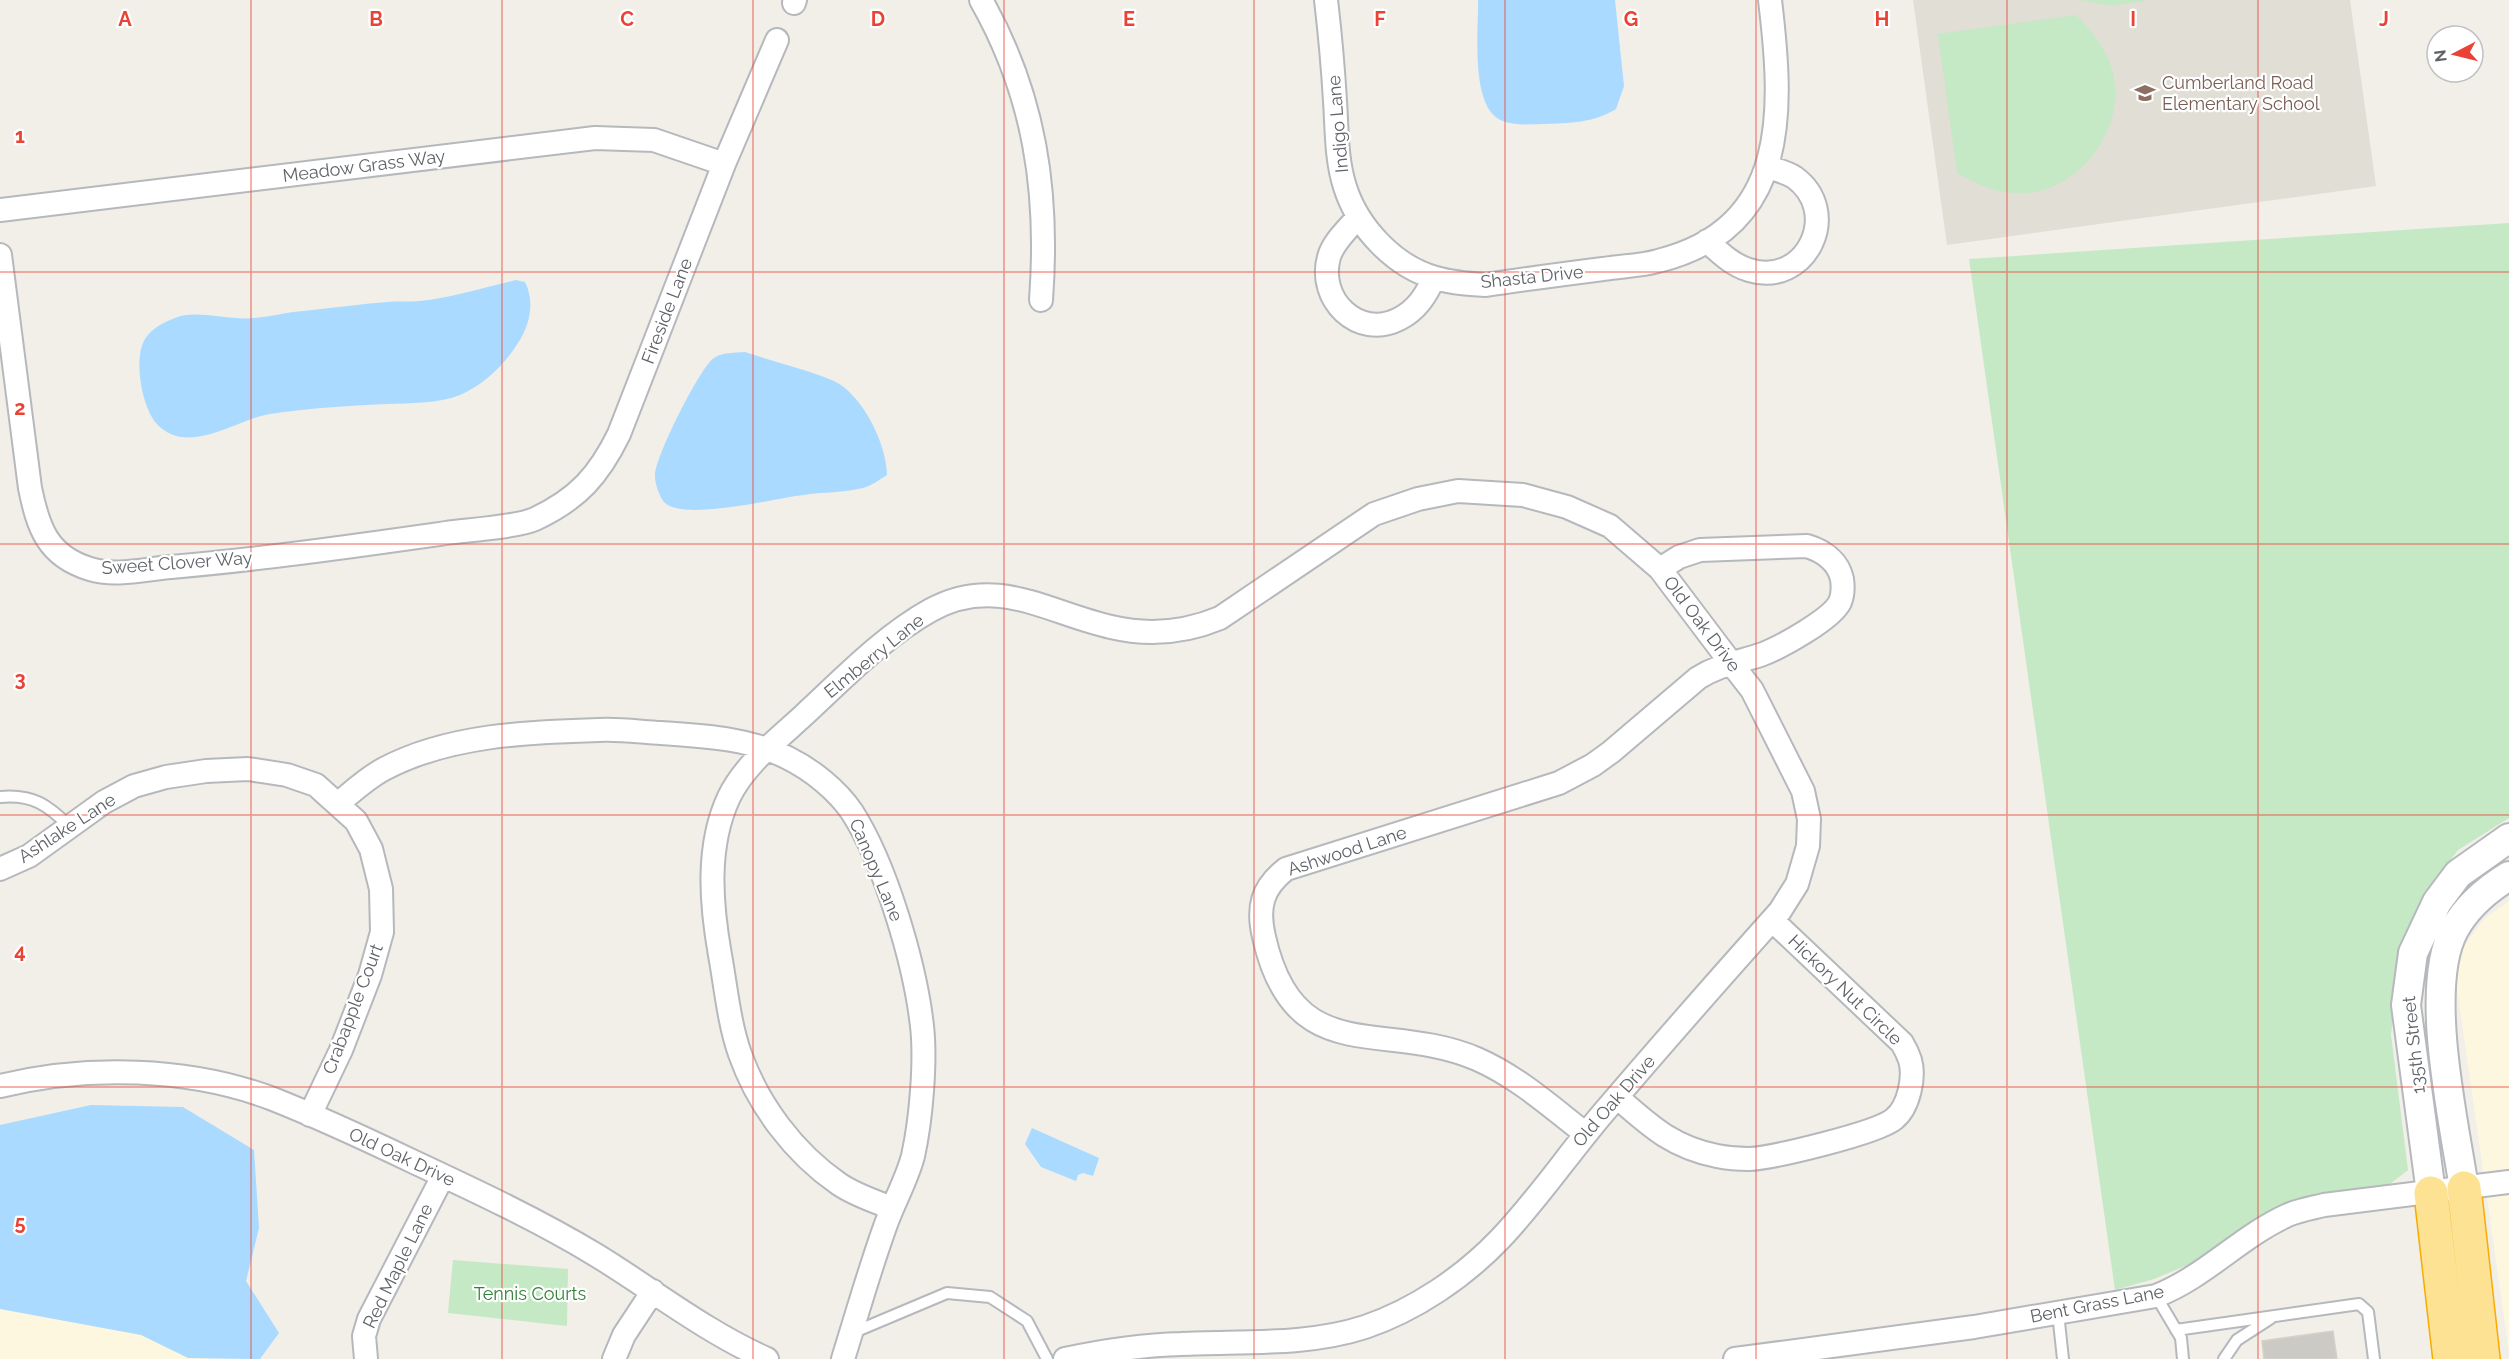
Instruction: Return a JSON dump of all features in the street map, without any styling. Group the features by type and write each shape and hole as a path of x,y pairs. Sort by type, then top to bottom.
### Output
{"highway":[{"path":"2464,1188 2482,1359"},
{"path":"2431,1193 2450,1359"}],"street":[{"path":"981,0 1007,50 1019,83 1034,139 1044,212 1045,250 1041,300"},
{"name":"Indigo Lane","path":"1326,0 1332,49 1338,155 1346,190 1358,217 1396,258 1412,269 1434,278"},
{"name":"Shasta Drive","path":"1434,278 1477,284 1509,282 1658,261 1707,241 1739,214 1750,200 1768,167 1774,138 1777,103 1770,0"},
{"name":"Fireside Lane","path":"498,526 532,520 556,508 588,483 605,462 619,434 724,164 777,40"},
{"name":"Meadow Grass Way","path":"0,210 595,138 629,137 654,140 724,164"},
{"path":"1707,241 1735,264 1749,270 1763,272 1792,265 1806,254 1814,237 1817,221 1815,206 1809,193 1800,182 1768,167"},
{"path":"1358,217 1336,242 1329,255 1326,272 1331,297 1350,318 1375,325 1400,319 1420,303 1434,278"},
{"name":"Sweet Clover Way","path":"0,255 35,516 44,537 58,552 71,561 91,570 109,573 208,564 498,526"},
{"name":"Elmberry Lane","path":"892,1208 865,1198 838,1184 786,1134 752,1084 731,1020 714,914 714,863 718,834 729,798 742,777 768,749 851,671 903,628 932,609 955,599 980,595 1011,596 1043,604 1109,627 1146,633 1174,633 1200,627 1220,618 1374,514 1418,499 1458,491 1523,495 1556,504 1610,526 1660,569"},
{"name":"Ashwood Lane","path":"1586,1134 1526,1087 1477,1059 1452,1050 1351,1035 1324,1027 1304,1014 1285,996 1266,949 1261,925 1261,907 1272,880 1286,869 1559,783 1593,765 1698,678 1716,667 1764,653 1834,611 1840,602 1843,590 1839,570 1831,559 1819,550 1807,546 1700,550 1679,557 1660,569"},
{"name":"Old Oak Drive","path":"1065,1359 1106,1350 1137,1347 1276,1341 1323,1336 1364,1327 1402,1312 1440,1290 1500,1239 1617,1097 1780,911 1797,884 1808,846 1809,819 1803,791 1752,690 1660,569"},
{"name":"Canopy Lane","path":"339,803 360,784 385,769 418,755 454,745 531,732 612,729 716,737 768,749 789,758 827,784 851,811 869,843 899,922 916,990 922,1029 922,1068 912,1158 892,1208 843,1359"},
{"name":"Ashlake Lane","path":"0,869 29,856 104,802 134,786 166,777 206,771 248,769 287,775 316,785 339,803"},
{"name":"Crabapple Court","path":"310,1115 370,975 382,932 381,889 371,849 356,821 339,803"},
{"name":"135th Street","path":"2431,1193 2406,1005 2413,953 2437,902 2458,874 2509,838"},
{"name":"135th Street","path":"2464,1188 2445,1056 2440,992 2453,931 2472,903 2509,876"},
{"name":"Hickory Nut Circle","path":"1617,1097 1661,1135 1689,1148 1718,1156 1750,1159 1788,1153 1870,1130 1894,1119 1904,1105 1912,1075 1910,1060 1902,1043 1772,920"},
{"name":"Old Oak Drive","path":"0,1086 58,1076 106,1073 173,1076 235,1087 272,1099 443,1176 562,1235 710,1330 739,1347 767,1359"},
{"name":"Red Maple Lane","path":"366,1359 364,1336 369,1319 443,1176"},
{"name":"Bent Grass Lane","path":"1735,1359 1974,1327 2156,1296 2182,1283 2275,1222 2298,1211 2324,1205 2509,1182"},
{"path":"614,1359 624,1335 652,1291"}],"lane":[{"path":"0,798 27,798 40,802 52,808 70,827"},
{"path":"851,1333 947,1293 990,1297 1027,1321 1047,1359"},
{"path":"2156,1296 2181,1338 2183,1359"},
{"path":"2176,1330 2359,1304 2368,1312 2374,1359"},
{"path":"2058,1313 2063,1359"},
{"path":"2224,1359 2237,1340 2274,1316"}],"shaded area":[{"name":"Cumberland Road Elementary School","path":"1913,0 2350,0 2376,186 1947,245"},
{"path":"2509,901 2509,1352 2456,981 2462,949 2484,919"},
{"path":"177,1218 208,1359 0,1359 0,1237"}],"green space":[{"path":"2081,0 2147,0 2113,6"},
{"path":"2076,15 2092,32 2104,50 2115,87 2114,111 2106,133 2094,154 2078,171 2058,184 2036,192 2013,193 1998,190 1957,173 1938,34"},
{"path":"2509,223 2509,818 2458,850 2424,895 2401,949 2391,1035 2408,1170 2386,1187 2289,1202 2195,1262 2154,1279 2115,1290 1969,259"},
{"name":"Tennis Courts","path":"453,1260 568,1269 567,1326 448,1313"}],"water":[{"path":"1478,0 1615,0 1624,86 1616,109 1590,120 1553,124 1513,124 1492,114 1480,85 1477,47"},
{"path":"516,280 525,282 530,297 530,313 522,336 507,359 493,373 469,391 451,398 423,402 328,407 270,414 212,434 182,437 168,433 156,423 143,394 140,370 141,347 151,332 175,318 202,315 253,318 367,304 432,300"},
{"path":"745,352 801,369 834,381 845,388 864,409 878,436 887,475 869,486 856,490 803,495 730,507 690,510 674,508 664,502 656,482 657,466 689,395 707,365 714,358 725,354"},
{"path":"91,1105 183,1107 254,1150 259,1228 246,1281 279,1333 260,1359 188,1358 141,1335 0,1309 0,1125"},
{"path":"1032,1128 1099,1158 1093,1176 1083,1173 1078,1175 1076,1181 1041,1167 1025,1144"}],"building":[{"path":"2333,1331 2337,1359 2264,1359 2262,1341"}],"place":[{"name":"Cumberland Road Elementary School","path":"2145,93"}]}
